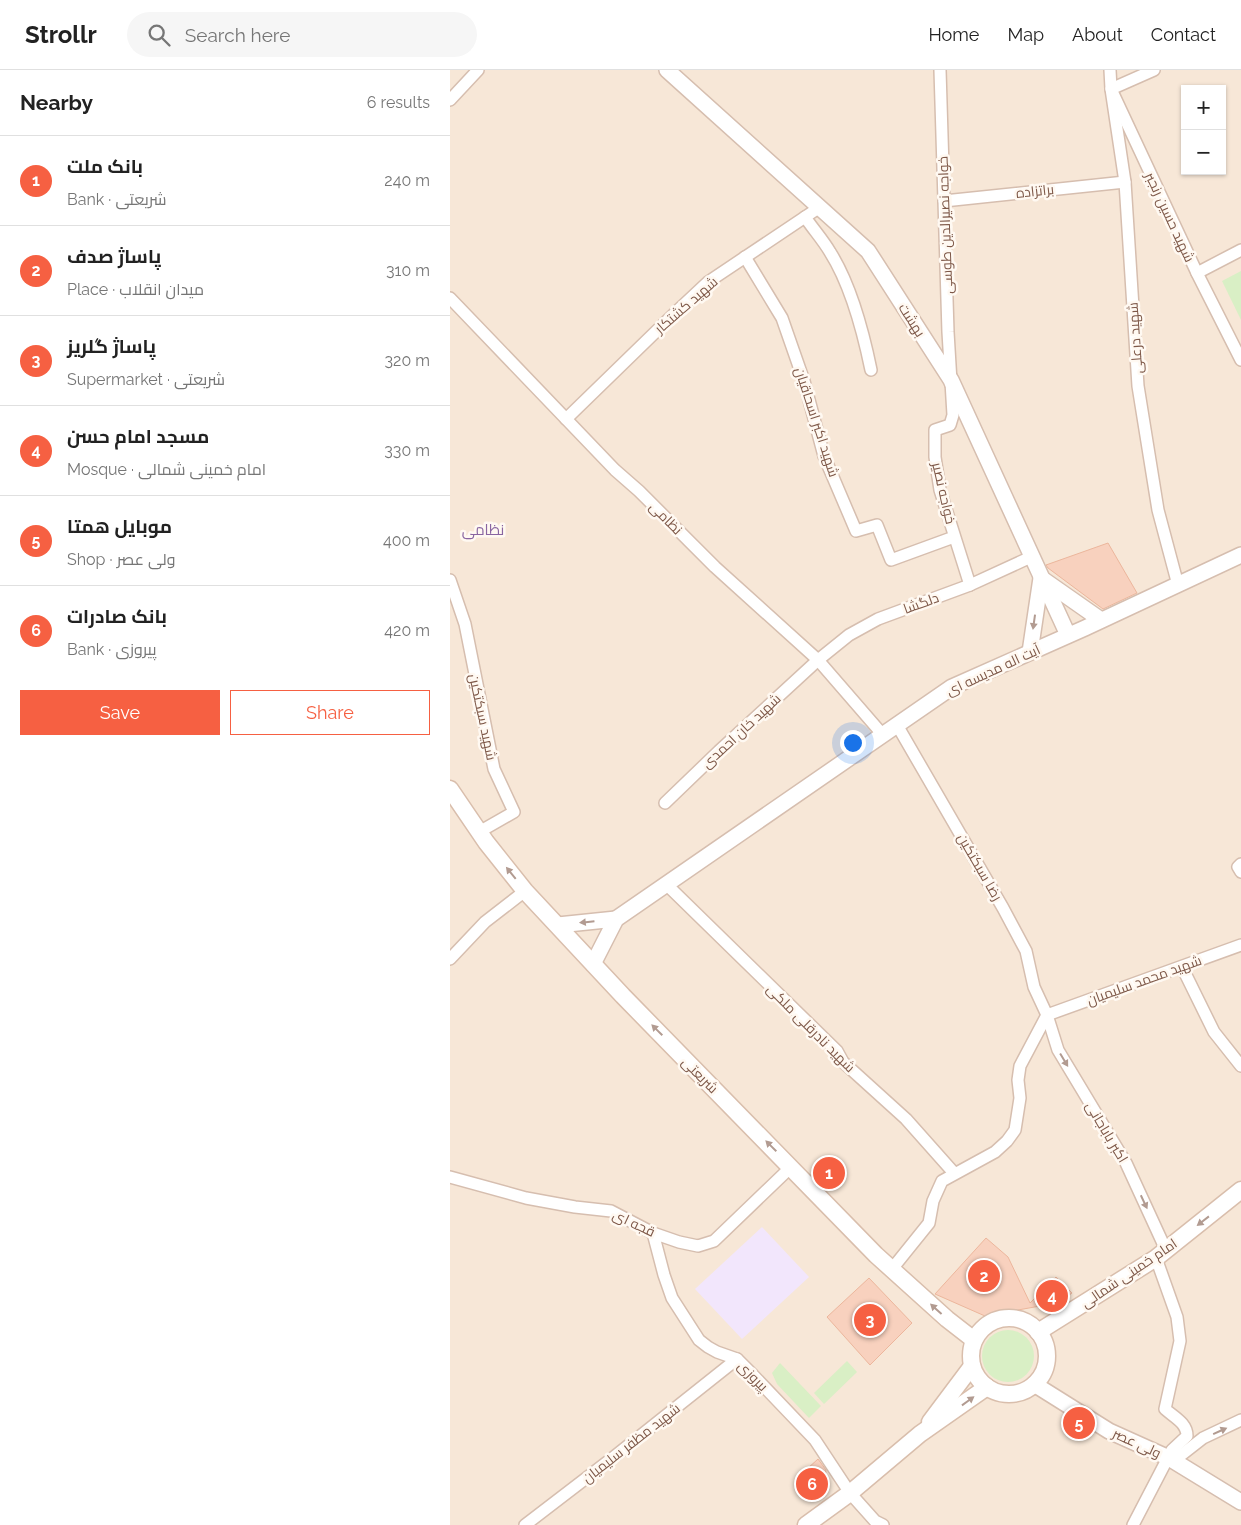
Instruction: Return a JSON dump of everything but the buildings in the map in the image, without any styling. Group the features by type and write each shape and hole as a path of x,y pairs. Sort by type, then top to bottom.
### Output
{"main road":[{"name":"شریعتی","path":"451,797 525,891 623,996 876,1255 947,1319 974,1340"},
{"name":"امام خمینی شمالی","path":"1038,1332 1161,1254 1241,1190"},
{"path":"1004,1318 1017,1319 1029,1324 1038,1332 1044,1342 1047,1353 1042,1375 1034,1384 1023,1391 1011,1394 998,1392 987,1387 975,1374 971,1353 974,1340 981,1330 992,1322 1004,1318"},
{"path":"920,1434 972,1366"},
{"path":"806,1525 850,1493 920,1434 987,1387"}],"street":[{"path":"450,100 478,70"},
{"name":"خواجه نصیرالدین طوسی","path":"940,70 951,380"},
{"name":"شهید حسین رنجبر","path":"1110,70 1111,89 1197,273 1241,360"},
{"path":"1111,89 1154,70"},
{"name":"بهشت","path":"672,72 868,251 951,380 1068,635"},
{"name":"شهید درعلی","path":"1111,89 1125,182 1138,386 1158,510 1178,585"},
{"name":"براتزاده","path":"944,201 1125,182"},
{"name":"شهید کشتکار","path":"566,419 708,282 820,207"},
{"path":"805,217 831,253 847,285 865,342 871,370"},
{"path":"1197,273 1241,250"},
{"name":"شهید اکبر اسحاقیان","path":"745,257 782,318 804,381 824,456 856,531 877,525 891,560 954,537"},
{"name":"نظامی","path":"450,298 615,470 639,491 715,567 818,660 883,735"},
{"name":"خواجه نصیر","path":"951,380 953,416 950,425 935,430 935,457 940,490 970,585"},
{"name":"آیت اله مدیسه ای","path":"616,919 952,687 1241,555"},
{"name":"دلگشا","path":"818,660 849,634 878,619 970,585 1031,557"},
{"path":"1030,652 1041,578 1101,620"},
{"name":"شهید سبکتکین","path":"450,580 464,624 494,769 514,812 479,832"},
{"name":"شهید خان احمدی","path":"665,803 818,660"},
{"name":"رضا سبکتکین","path":"897,725 999,900 1026,951 1034,987 1047,1015"},
{"path":"1241,864 1238,867 1241,872"},
{"name":"شهید نادرقلی ملکی","path":"666,884 837,1050 844,1062 906,1119 954,1173"},
{"path":"450,959 485,922 525,891"},
{"path":"558,925 616,919"},
{"path":"593,964 616,919"},
{"name":"شهید محمد سلیمیان","path":"1047,1015 1241,945"},
{"path":"1182,967 1214,1032 1241,1066"},
{"path":"892,1269 929,1223 933,1201 942,1181 995,1152 1015,1130 1020,1098 1018,1080 1020,1066 1047,1015"},
{"name":"اکبر باباجانی","path":"1047,1015 1058,1050 1126,1163 1161,1254 1177,1317 1180,1341 1165,1409 1183,1424 1187,1430"},
{"name":"قجه ای","path":"450,1176 526,1198 611,1211 653,1233 698,1246 714,1241 791,1167"},
{"name":"پیروزی","path":"653,1233 672,1298 699,1340 717,1352 737,1359 815,1440 850,1493 874,1521 883,1525"},
{"name":"شهید مظفر سلیمیان","path":"525,1525 737,1359"},
{"name":"ولی عصر","path":"1034,1384 1109,1430 1169,1458 1241,1502"},
{"path":"1169,1458 1180,1456 1203,1438 1241,1420"},
{"path":"1133,1525 1172,1450 1187,1436 1187,1430 1203,1438"}],"shaded area":[{"path":"450,70 1241,70 1241,1525 450,1525"},
{"path":"762,1227 809,1277 742,1339 695,1289"}],"green space":[{"path":"1241,271 1241,320 1222,281"},
{"path":"1003,1330 1013,1330 1023,1334 1030,1341 1034,1356 1030,1371 1023,1378 1013,1382 1003,1382 993,1378 986,1371 982,1361 982,1351 986,1341 993,1334"},
{"path":"847,1361 857,1372 824,1404 814,1393"},
{"path":"780,1363 821,1406 809,1418 777,1384 772,1373"}],"place":[{"name":"بانک ملت","path":"829,1173"},
{"name":"پاساژ صدف","path":"984,1276"},
{"name":"مسجد امام حسن","path":"1052,1296"},
{"name":"پاساژ گلریز","path":"870,1320"},
{"name":"موبایل همتا","path":"1079,1423"},
{"name":"بانک صادرات","path":"812,1484"}],"district":[{"name":"نظامی","path":"483,530"}]}
